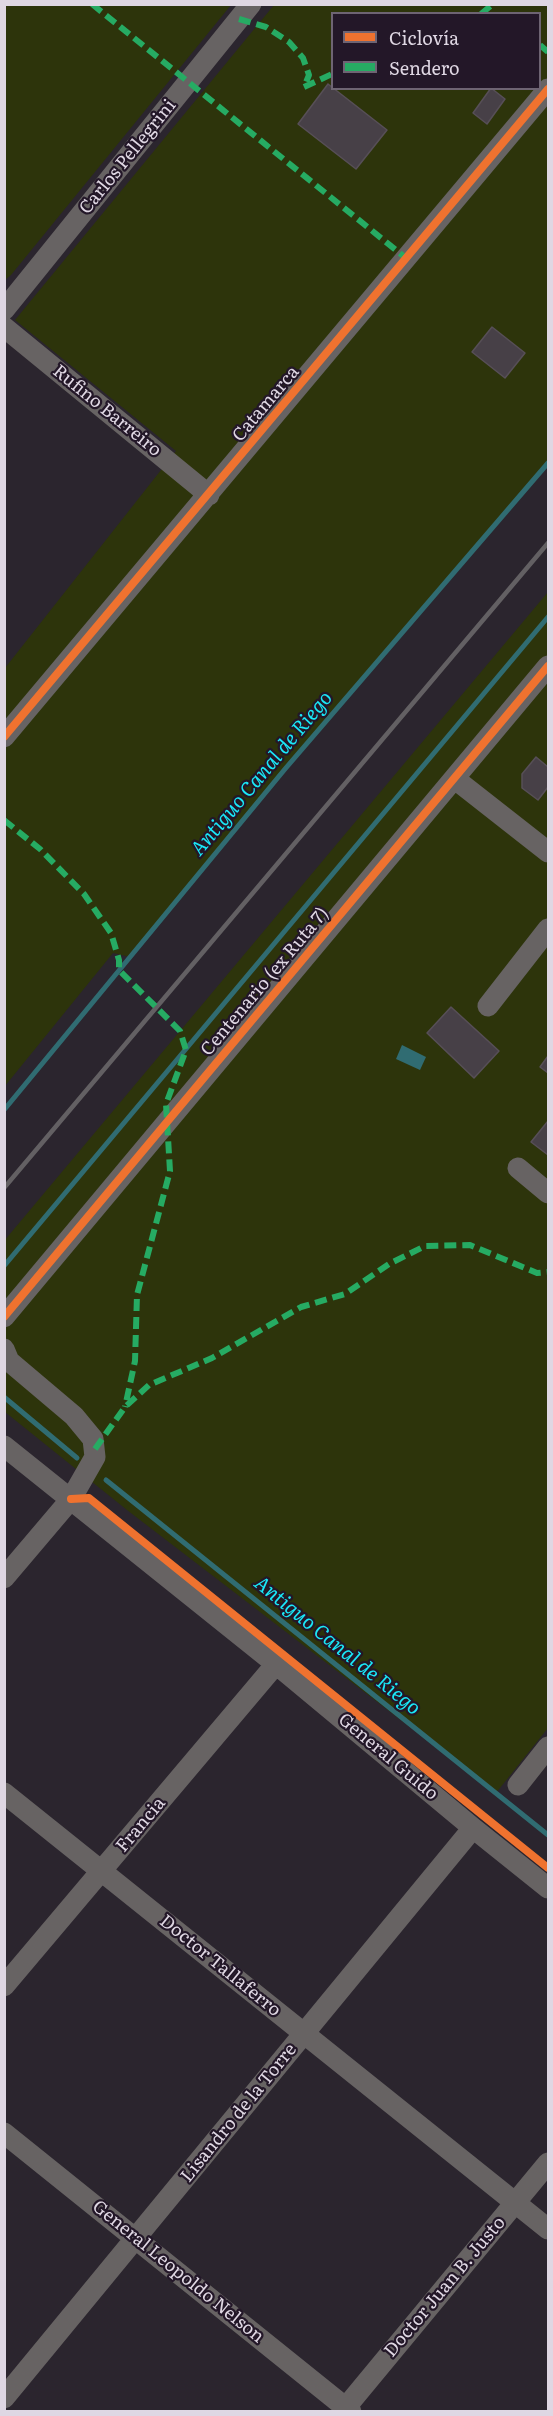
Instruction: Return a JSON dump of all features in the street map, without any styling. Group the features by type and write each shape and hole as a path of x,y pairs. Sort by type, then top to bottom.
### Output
{"street":[{"name":"Carlos Pellegrini","path":"4,310 251,4"},
{"name":"Catamarca","path":"4,737 549,89"},
{"name":"Rufino Barreiro","path":"4,327 209,495"},
{"name":"Centenario (ex Ruta 7)","path":"4,1317 549,666"},
{"path":"455,779 549,852"},
{"path":"488,1006 549,929"},
{"path":"518,1168 549,1193"},
{"path":"4,1349 9,1360 74,1416 93,1439 95,1457 71,1499 4,1578"},
{"name":"General Guido","path":"4,1446 276,1664 473,1828 549,1888"},
{"name":"Francia","path":"4,1986 103,1872 276,1664"},
{"path":"518,1785 549,1747"},
{"name":"Doctor Tallaferro","path":"4,1793 549,2229"},
{"name":"Lisandro de la Torre","path":"4,2398 473,1828"},
{"name":"General Leopoldo Nelson","path":"4,2133 346,2410"},
{"name":"Doctor Juan B. Justo","path":"346,2410 549,2163"}],"green space":[{"path":"5,4 231,5 5,280"},
{"path":"274,5 548,5 548,461 285,769 130,957 113,953 5,1086 5,668 176,451 15,320"},
{"path":"548,592 548,1728 496,1793 127,1510 5,1412 4,1241"}],"water":[{"path":"402,1045 426,1057 420,1070 396,1059"}],"building":[{"path":"328,84 331,90 336,90 387,130 356,169 298,124"},
{"path":"490,90 494,90 505,99 487,124 473,113"},
{"path":"492,327 525,353 505,378 472,352"},
{"path":"536,757 548,767 548,787 538,800 522,788 522,774"},
{"path":"451,1007 499,1051 474,1078 427,1033"},
{"path":"548,1056 548,1073 540,1067"},
{"path":"548,1121 548,1155 531,1142"}],"waterway":[{"name":"Antiguo Canal de Riego","path":"4,1110 285,769 548,463"},
{"path":"4,1266 548,617"},
{"name":"Antiguo Canal de Riego","path":"4,1397 77,1458"},
{"name":"Antiguo Canal de Riego","path":"106,1480 548,1835"}],"railway":[{"path":"4,1188 548,543"}],"marked path":[{"path":"92,4 407,259"},
{"path":"483,12 493,4"},
{"path":"239,19 266,27 289,42 303,58 309,75 304,87"},
{"path":"541,46 548,52"},
{"path":"304,87 331,74"},
{"path":"4,820 40,849 84,894 111,933 119,960 119,970 180,1031 186,1050 166,1104 170,1171 137,1295 135,1361 125,1407"},
{"path":"95,1449 125,1407 149,1385 212,1358 301,1307 345,1294 389,1264 425,1246 470,1245 537,1273 548,1272"}],"cycle path":[{"path":"4,737 548,89"},
{"path":"4,1317 548,666"},
{"path":"71,1499 89,1498 548,1868"}]}
